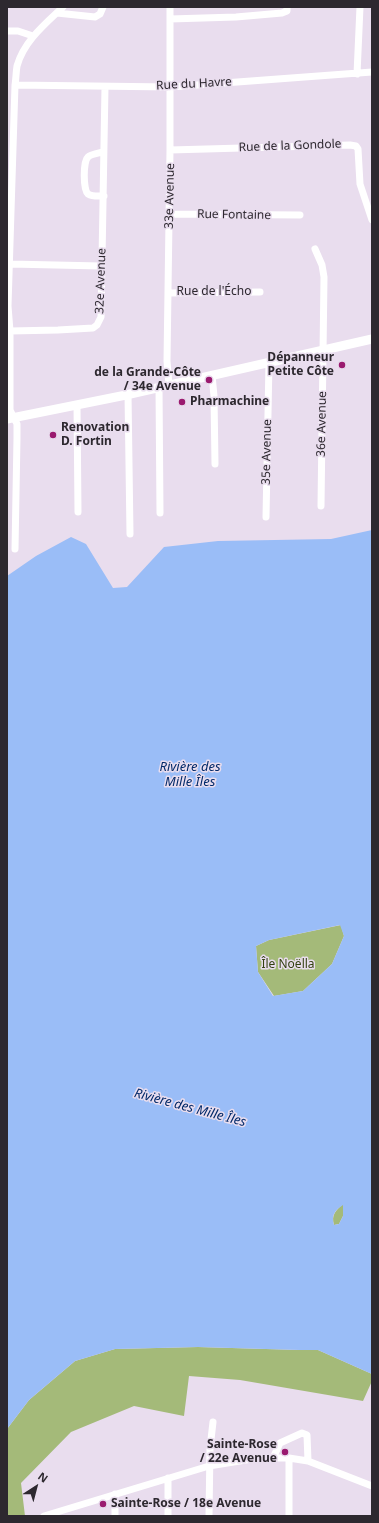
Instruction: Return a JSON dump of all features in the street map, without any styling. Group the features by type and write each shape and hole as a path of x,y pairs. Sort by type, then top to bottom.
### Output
{"main road":[{"path":"10,419 372,339"}],"street":[{"path":"15,549 17,424 10,419 10,330 8,306 15,85 17,67 22,54 33,36 63,7"},
{"path":"58,12 96,17 100,14 103,7"},
{"name":"33e Avenue","path":"169,385 167,369 169,293 170,7"},
{"path":"170,19 236,17 282,13 287,11 287,7"},
{"path":"356,74 360,7"},
{"path":"7,31 18,31 33,36"},
{"name":"Rue du Havre","path":"15,85 170,87 372,72"},
{"name":"32e Avenue","path":"10,330 65,330 93,328 97,325 101,318 105,87"},
{"name":"Rue de la Gondole","path":"170,150 356,146 358,149 360,184 372,220"},
{"path":"103,152 88,157 85,161 84,189 87,194 94,197 104,196"},
{"name":"Rue Fontaine","path":"169,214 300,215"},
{"name":"36e Avenue","path":"315,249 322,265 323,273 321,506"},
{"path":"10,264 101,266"},
{"name":"Rue de l'Écho","path":"169,293 260,292"},
{"name":"35e Avenue","path":"266,517 269,362"},
{"path":"212,375 214,396 215,464"},
{"path":"158,387 160,514"},
{"path":"128,394 130,534"},
{"path":"77,405 78,512"},
{"path":"209,1516 209,1466 212,1422"},
{"path":"273,1458 280,1443 302,1433 307,1435 308,1461"},
{"path":"44,1516 60,1513 115,1494 209,1466 258,1458 289,1458 308,1461 372,1486"},
{"path":"289,1458 289,1516"},
{"path":"168,1478 168,1516"},
{"path":"114,1516 115,1494"}],"green space":[{"name":"Île Noëlla","path":"341,925 344,936 332,964 303,991 274,996 258,972 256,946 269,940"},
{"path":"343,1204 343,1216 339,1224 334,1225 333,1218 335,1213"},
{"path":"198,1347 318,1350 372,1374 372,1381 363,1401 240,1380 189,1376 184,1416 134,1406 71,1432 21,1483 25,1516 7,1516 7,1429 29,1400 75,1361 115,1349"}],"water":[{"name":"Rivière des Mille Îles","path":"372,530 372,1374 318,1350 198,1347 115,1349 75,1361 29,1400 7,1429 7,576 36,556 71,537 86,544 113,588 127,587 164,547 218,541 331,539","holes":["340,925 344,936 332,964 303,991 273,996 258,972 256,946 269,940","343,1205 343,1216 339,1224 334,1225 334,1213"]}],"place":[{"name":"Dépanneur Petite Côte","path":"342,365"},
{"name":"de la Grande-Côte / 34e Avenue","path":"209,380"},
{"name":"Pharmachine","path":"182,402"},
{"name":"Renovation D. Fortin","path":"53,435"},
{"name":"Sainte-Rose / 22e Avenue","path":"285,1452"},
{"name":"Sainte-Rose / 18e Avenue","path":"103,1504"}]}
